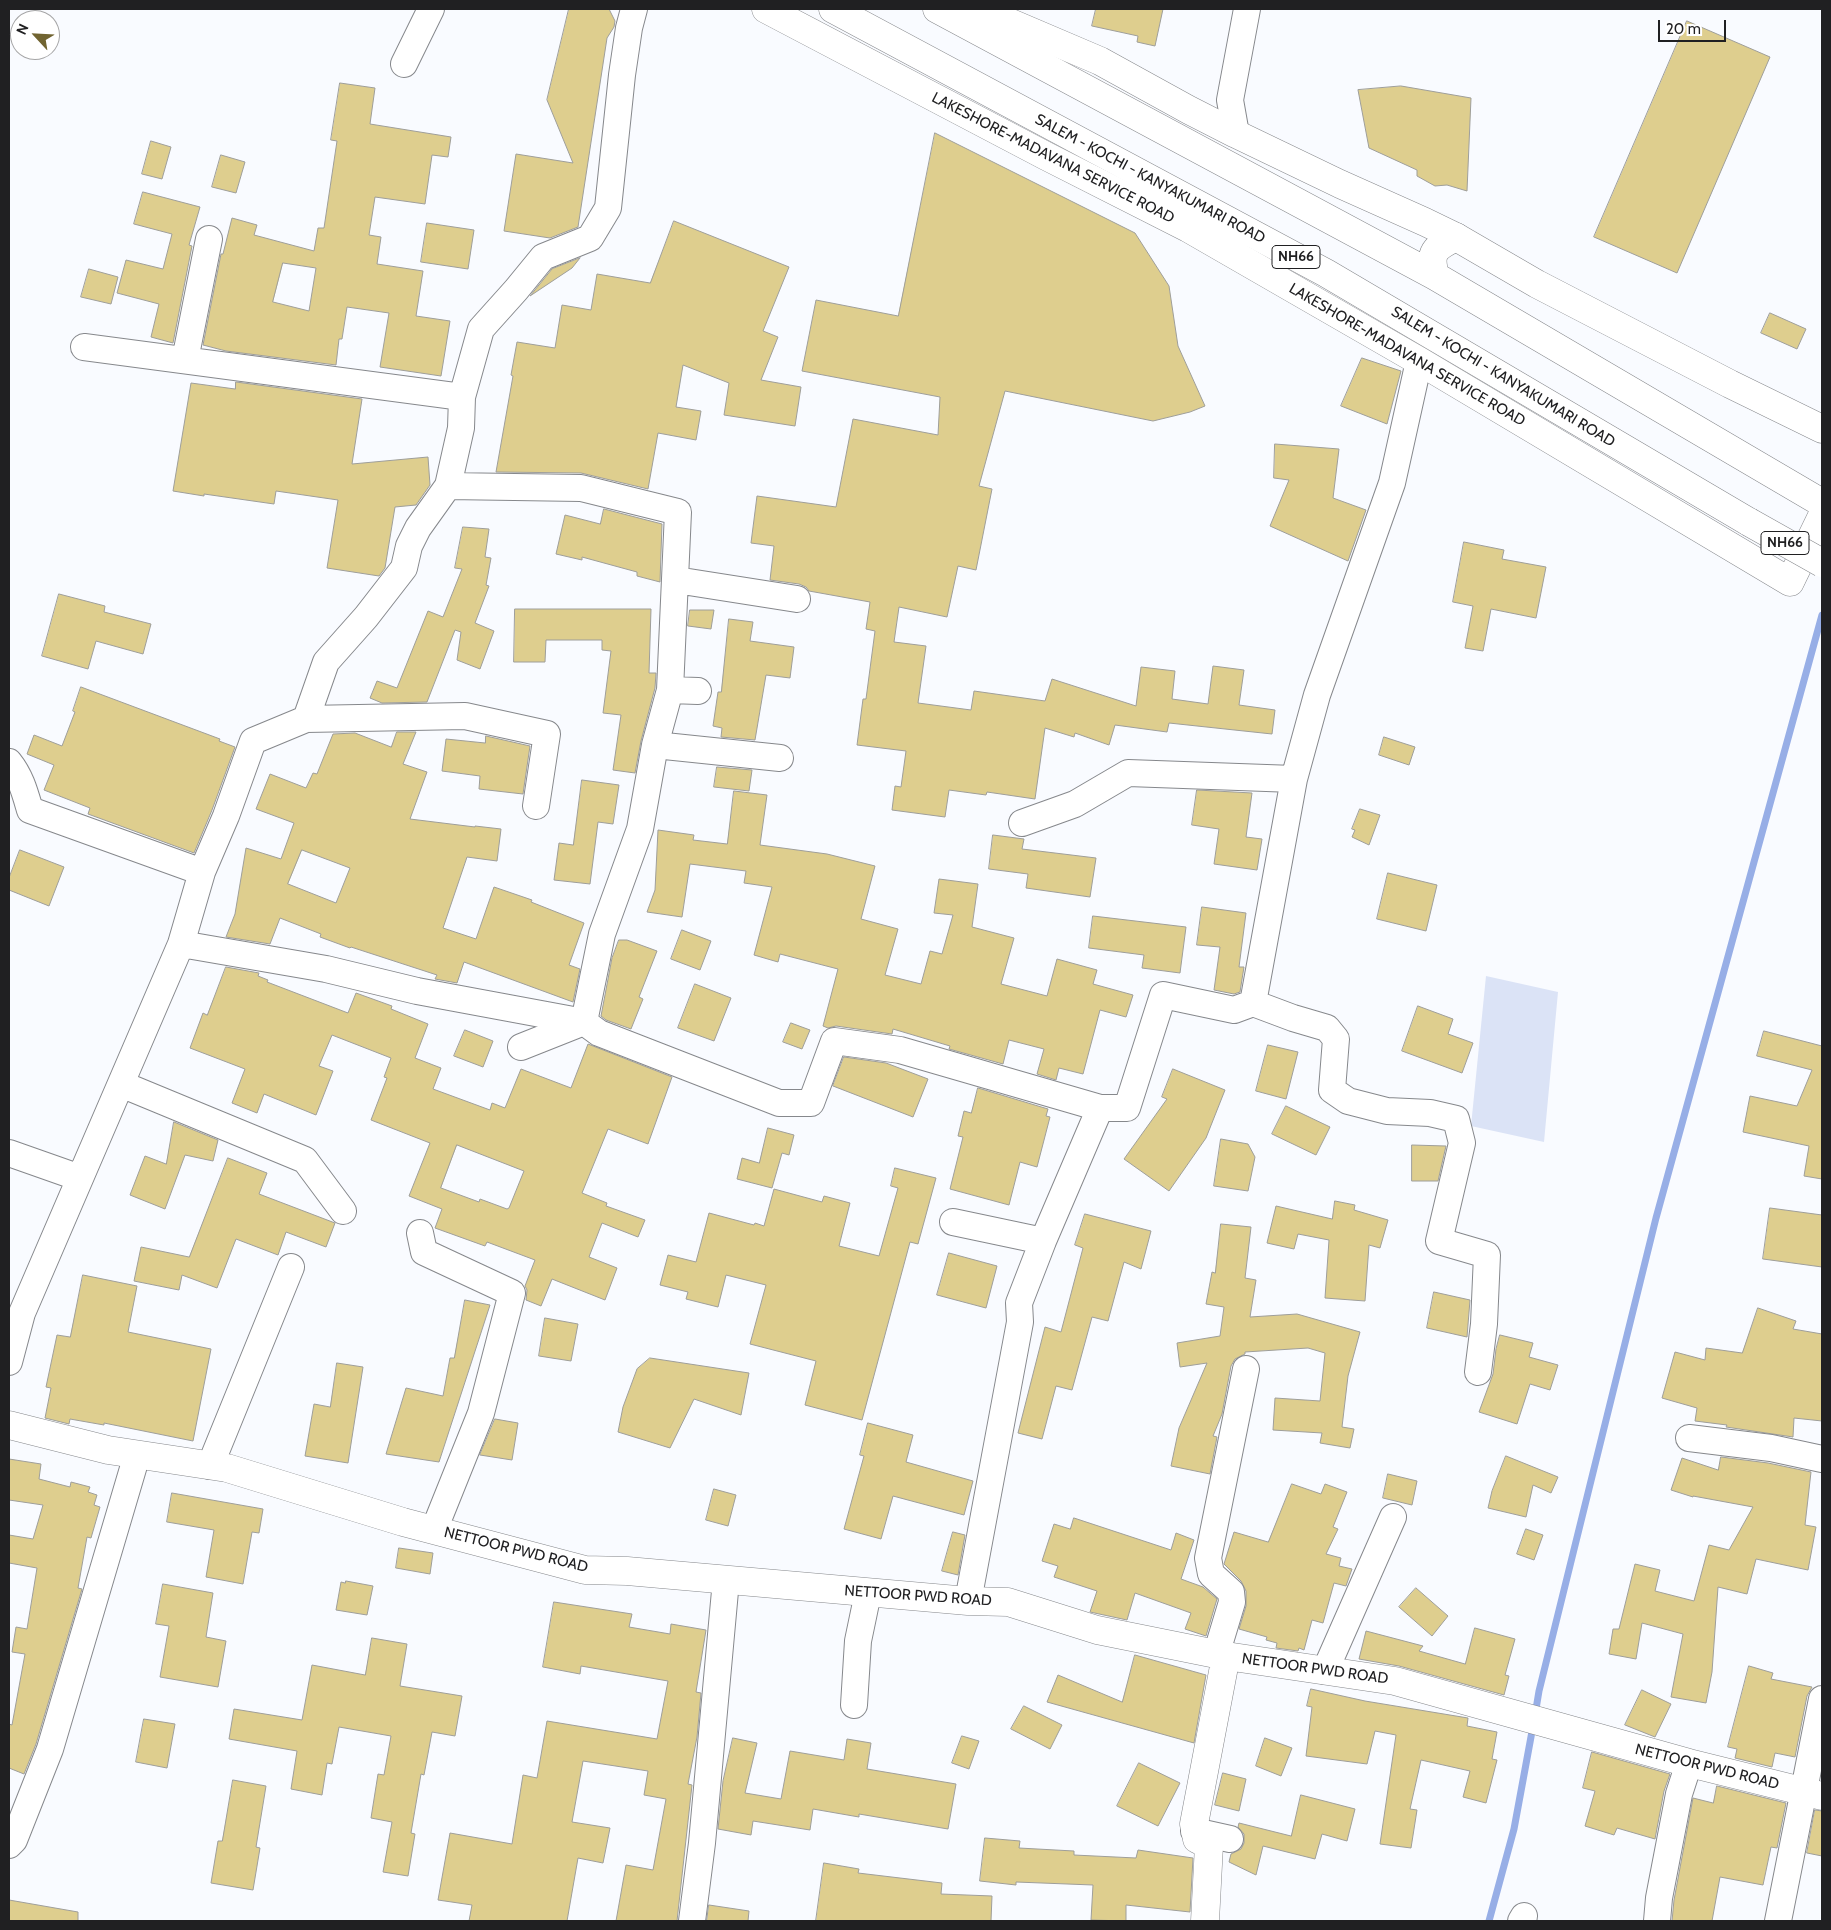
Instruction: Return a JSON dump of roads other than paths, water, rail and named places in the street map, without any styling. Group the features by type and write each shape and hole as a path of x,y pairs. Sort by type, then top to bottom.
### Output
{"main road":[{"name":"LAKESHORE-MADAVANA SERVICE ROAD","path":"766,9 1188,228 1419,361 1790,582 1822,516"},
{"name":"SALEM - KOCHI - KANYAKUMARI ROAD","path":"833,9 1326,273 1822,563"},
{"path":"937,9 1435,276 1822,503"},
{"path":"978,9 1100,60 1236,134 1456,237 1537,284 1730,384 1822,428"},
{"path":"1435,276 1431,260 1435,250 1456,237"},
{"name":"NETTOOR PWD ROAD","path":"9,1425 108,1450 227,1468 403,1522 585,1570 627,1571 868,1593 968,1601 1008,1602 1097,1630 1221,1656 1395,1681 1689,1764 1814,1794"},
{"path":"1205,1921 1210,1845 1197,1839 1194,1831 1221,1656"}],"street":[{"path":"404,64 431,9"},
{"path":"306,719 326,662 366,617 404,568 409,546 418,528 448,486 461,428 462,397 482,329 543,257 590,238 608,208 622,75 629,28 634,9"},
{"path":"1236,134 1230,100 1247,9"},
{"path":"1189,110 1230,100"},
{"path":"185,360 209,239"},
{"path":"84,347 462,397"},
{"path":"1253,1003 1294,779 1317,694 1392,483 1419,361"},
{"path":"448,486 581,488 678,512 670,690 655,745 640,828 602,934 584,1022"},
{"path":"676,580 797,599"},
{"path":"670,690 698,691"},
{"path":"9,1362 22,1313 182,944 202,872 226,816 253,741 306,719 465,716 547,734 536,806"},
{"path":"655,745 780,758"},
{"path":"9,762 16,770 23,786 30,810 202,872"},
{"path":"1022,823 1075,804 1128,773 1294,779"},
{"path":"182,944 326,970 417,991 584,1022 599,1033 779,1103 811,1103 834,1041 900,1050 1100,1108 1128,1108 1163,995 1234,1010 1253,1003 1327,1028 1336,1039 1332,1090 1348,1101 1387,1111 1430,1113 1456,1119 1462,1142 1439,1241 1487,1255 1484,1324 1478,1372"},
{"path":"521,1047 584,1022"},
{"path":"121,1084 305,1160 343,1210"},
{"path":"968,1601 1020,1322 1019,1303 1043,1241 1100,1108"},
{"path":"9,1153 80,1178"},
{"path":"953,1222 1043,1241"},
{"path":"420,1233 424,1252 512,1294 481,1413 434,1530"},
{"path":"210,1466 291,1267"},
{"path":"1221,1656 1232,1602 1231,1592 1211,1574 1208,1558 1246,1369"},
{"path":"1689,1438 1771,1448 1822,1459"},
{"path":"9,1845 14,1840 50,1749 137,1455"},
{"path":"1325,1671 1393,1516"},
{"path":"692,1921 702,1844 726,1580"},
{"path":"854,1705 858,1642 868,1593"},
{"path":"1778,1921 1814,1794 1822,1699"},
{"path":"1657,1921 1659,1898 1679,1794 1689,1764"},
{"path":"1194,1831 1230,1839"}],"waterway":[{"path":"1535,1715 1539,1691 1656,1218 1822,615"},
{"path":"1489,1921 1514,1829 1533,1726"}]}
